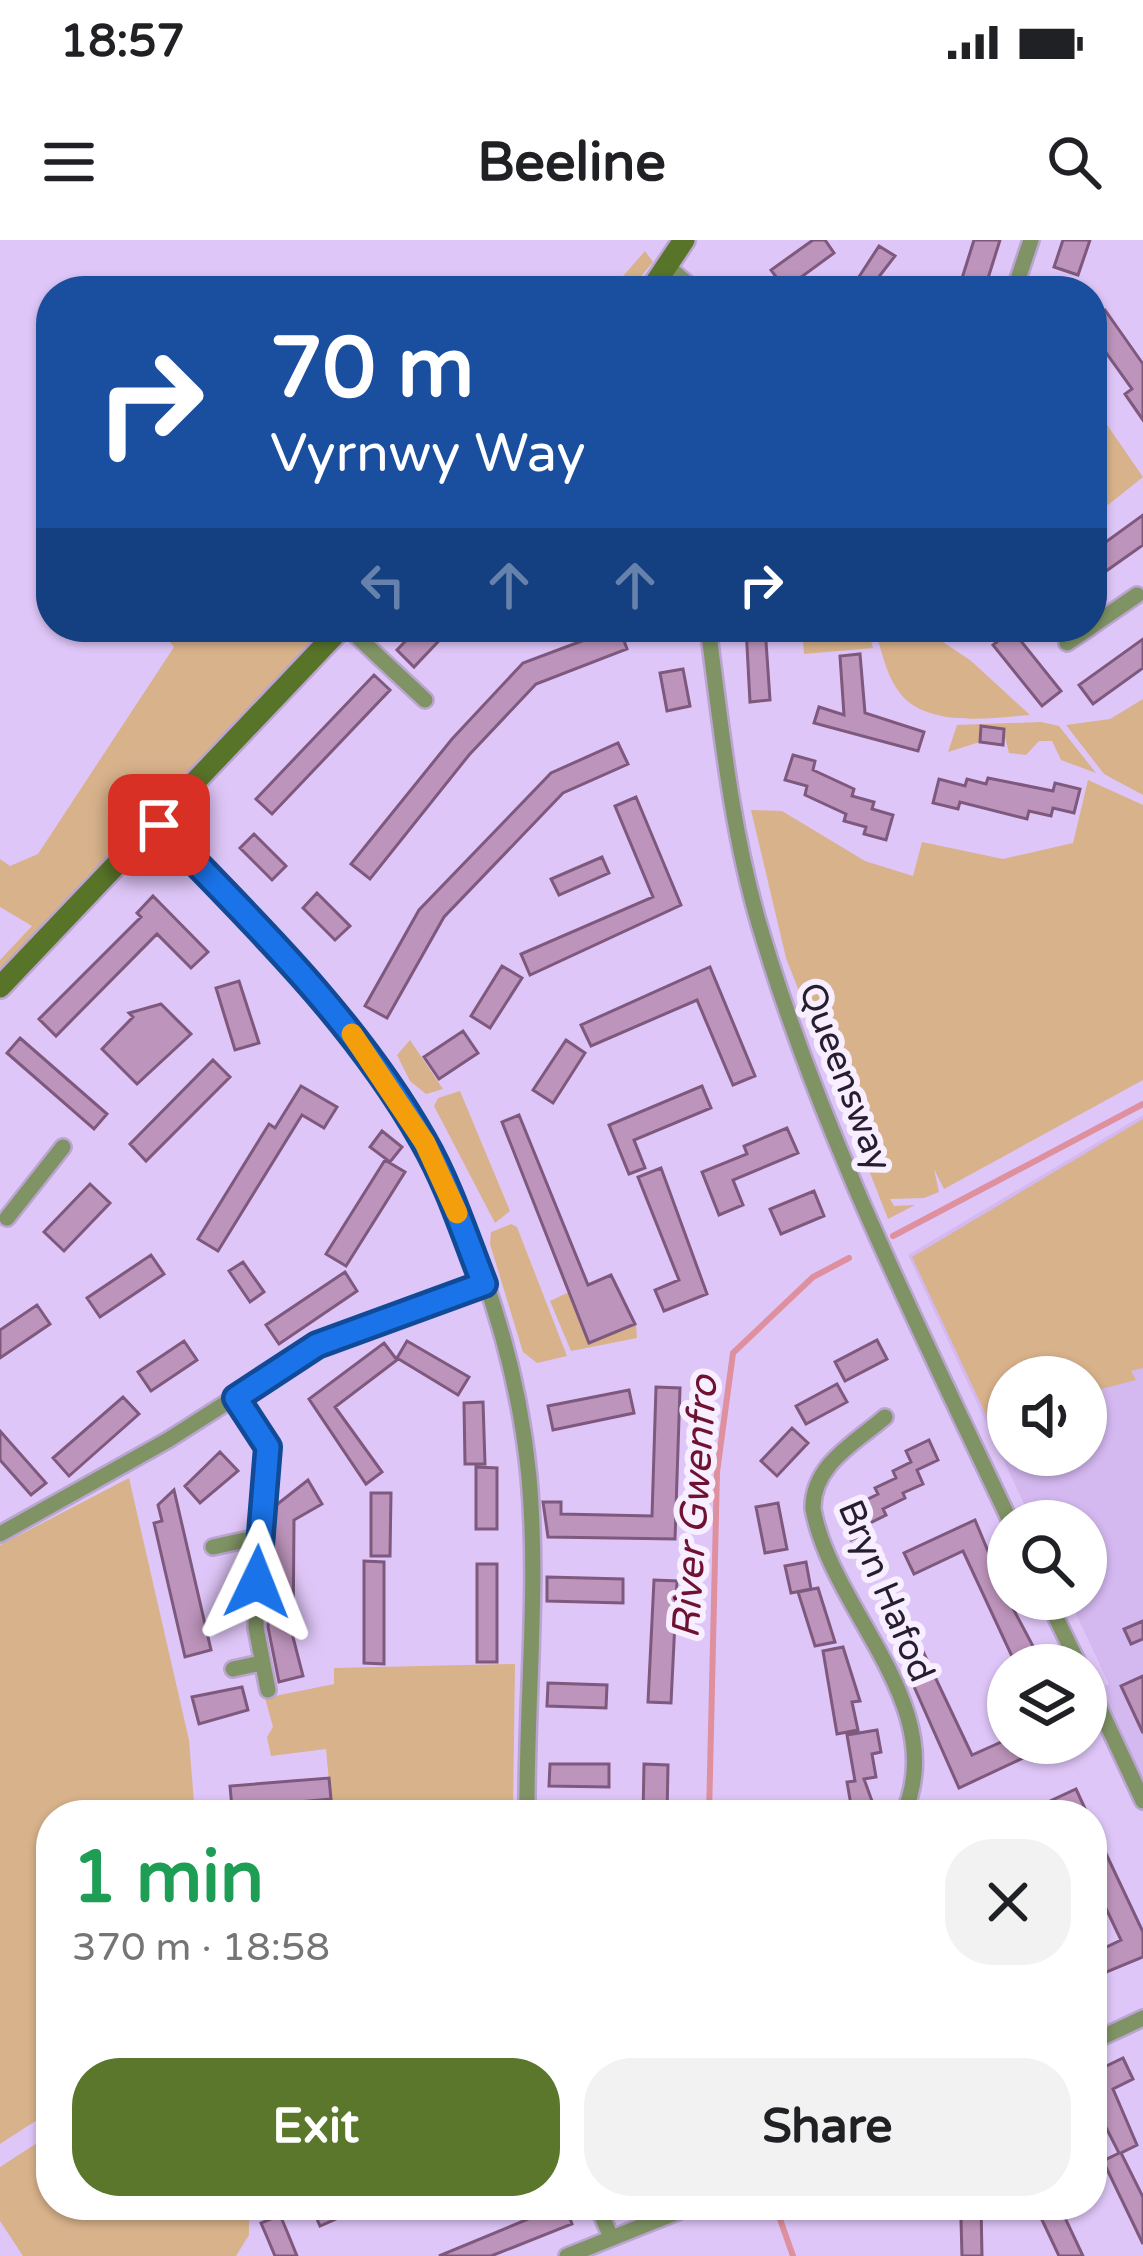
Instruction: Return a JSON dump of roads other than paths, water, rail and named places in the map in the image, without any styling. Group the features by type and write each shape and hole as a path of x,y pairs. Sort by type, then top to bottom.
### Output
{"street":[{"path":"661,276 684,240"},
{"path":"1019,276 1031,240"},
{"path":"668,267 678,276"},
{"path":"1107,613 1137,595"},
{"path":"0,987 330,642"},
{"path":"361,642 425,700"},
{"name":"Queensway","path":"710,642 742,851 801,1053 858,1196 1000,1500"},
{"path":"159,825 320,993 370,1058 425,1143 484,1284 513,1384 529,1474 527,1800"},
{"path":"7,1218 63,1147"},
{"path":"0,1534 236,1398 317,1345 484,1284"},
{"path":"236,1398 268,1447 269,1474 258,1537 261,1663 268,1690"},
{"name":"Bryn Hafod","path":"885,1418 825,1468 816,1481 813,1508 910,1721 919,1770 909,1800"},
{"path":"213,1547 258,1537"},
{"path":"232,1669 261,1663"},
{"path":"1107,1724 1143,1801"},
{"path":"1107,2035 1143,2018"},
{"path":"604,2220 611,2237"},
{"path":"567,2256 656,2220"}],"waterway":[{"name":"River Gwenfro","path":"893,1236 1143,1104"},
{"name":"River Gwenfro","path":"709,1800 717,1472 733,1353 813,1277 849,1258"},
{"name":"River Gwenfro","path":"780,2220 793,2256"}]}
